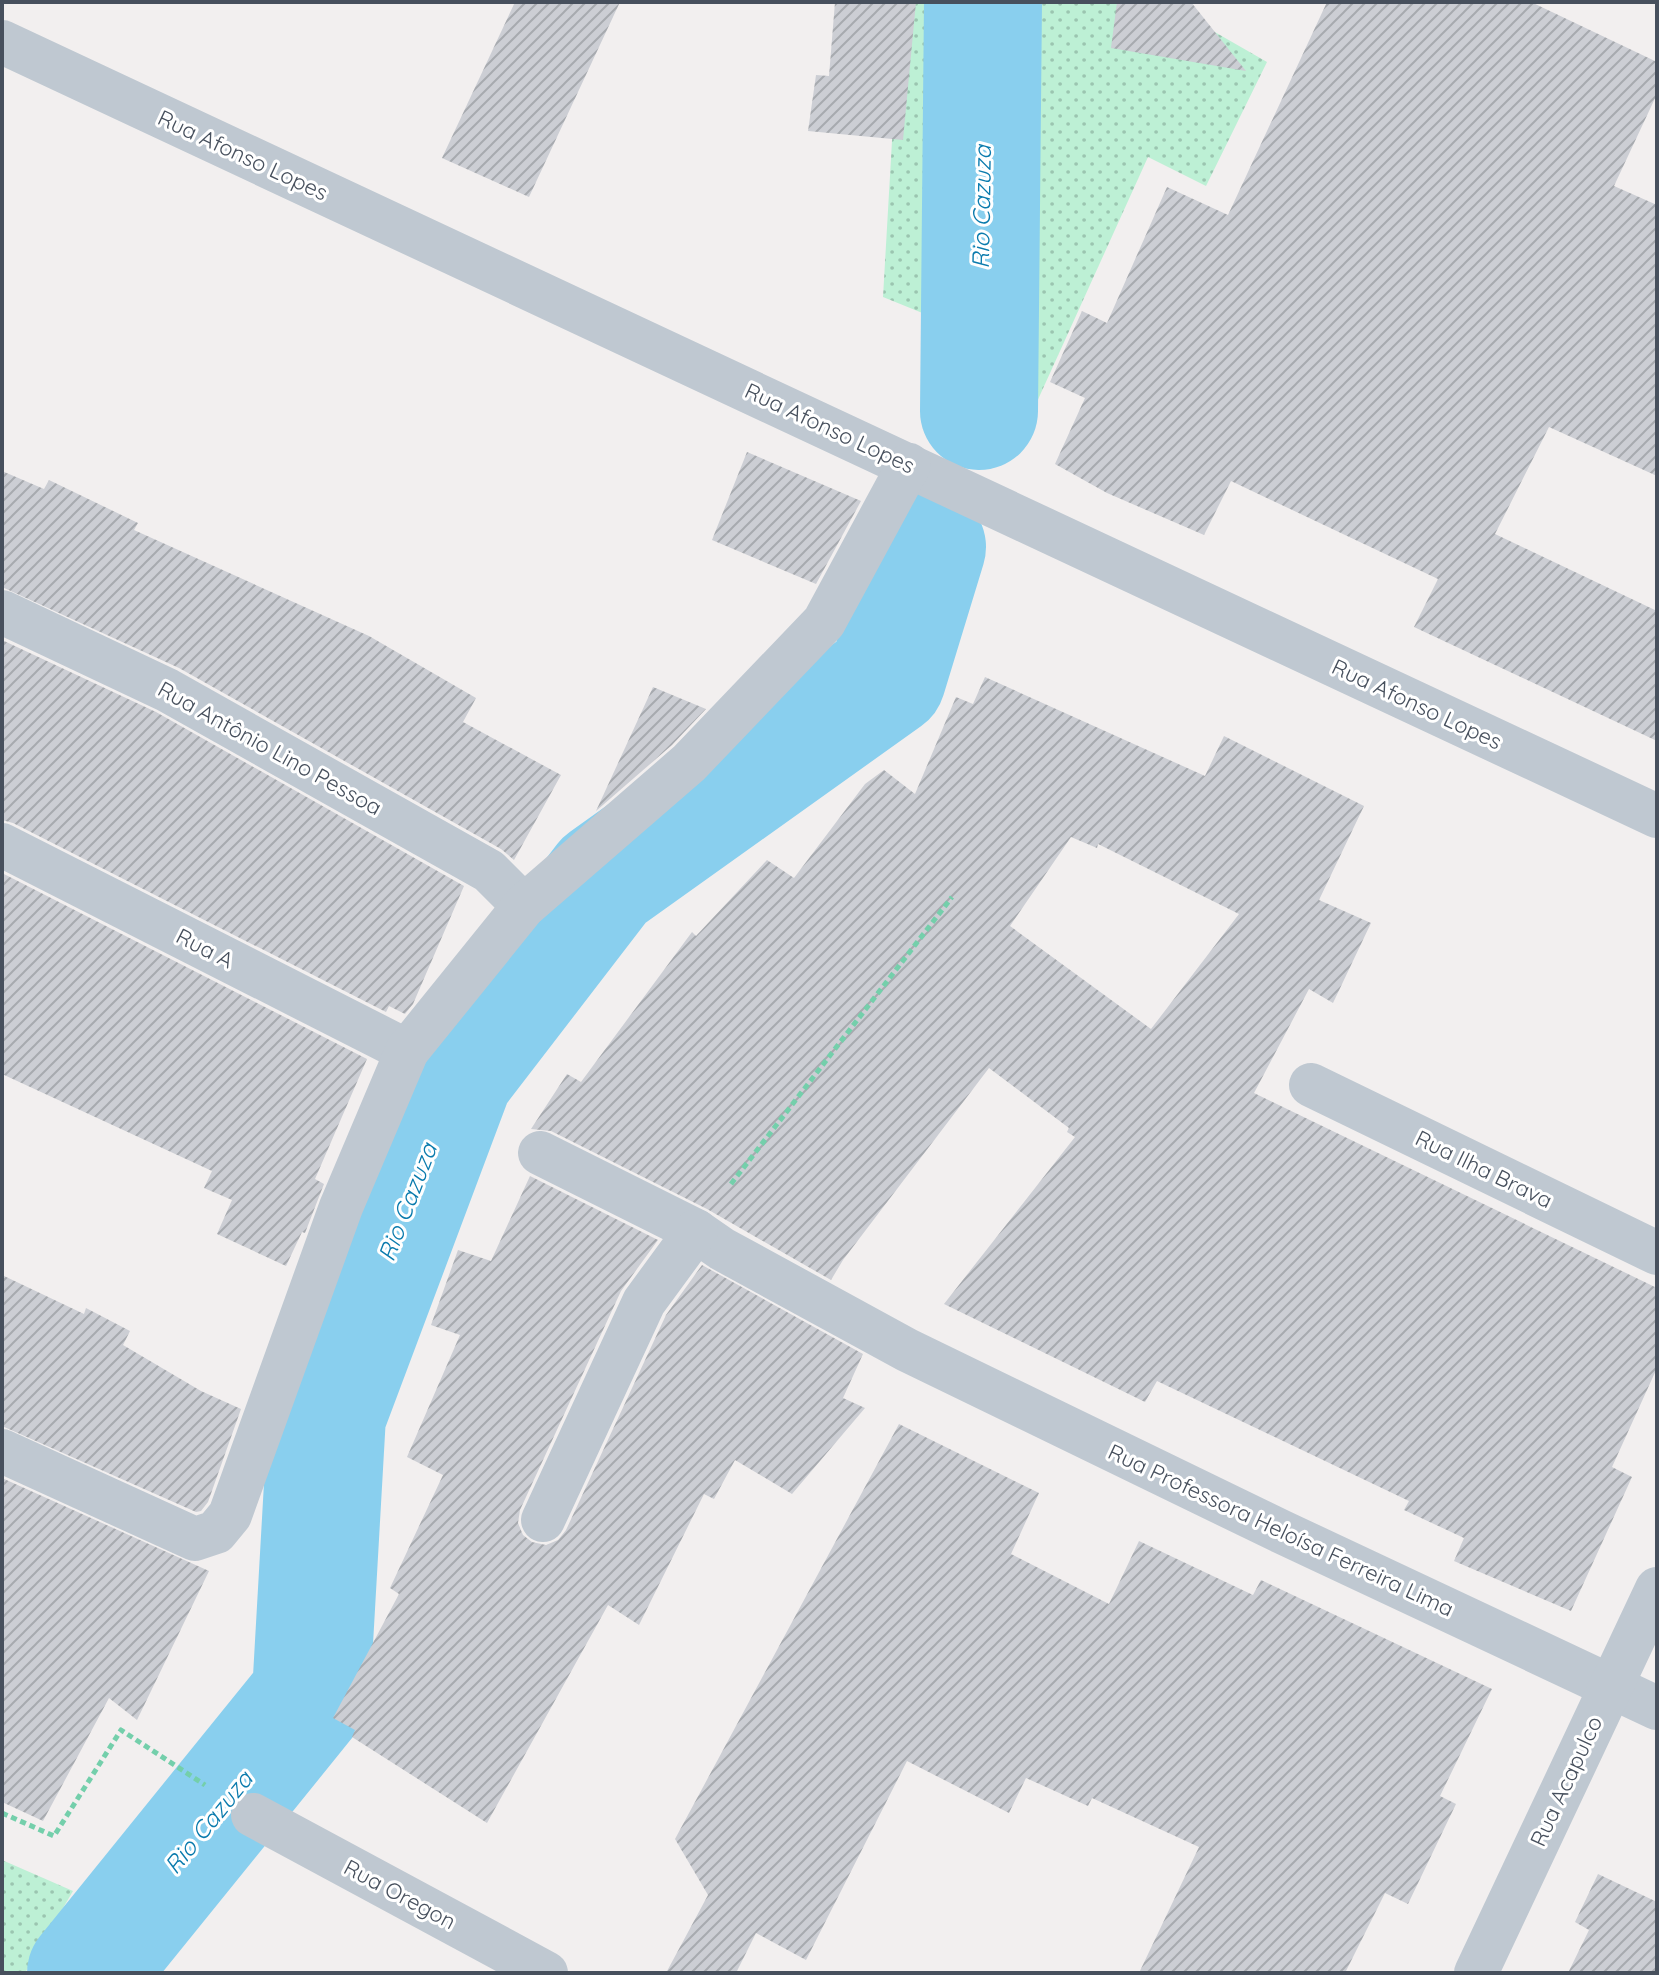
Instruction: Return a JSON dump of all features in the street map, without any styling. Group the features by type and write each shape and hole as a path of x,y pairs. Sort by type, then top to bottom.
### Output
{"street":[{"name":"Rua Afonso Lopes","path":"2,42 1657,816"},
{"path":"2,1451 170,1530 195,1539 216,1532 230,1515 341,1207 407,1051 524,906 689,763 824,622 909,465"},
{"name":"Rua Antônio Lino Pessoa","path":"2,612 167,690 395,818 489,871 524,906"},
{"name":"Rua A","path":"2,845 407,1051"},
{"name":"Rua Ilha Brava","path":"1311,1085 1657,1253"},
{"name":"Rua Professora Heloísa Ferreira Lima","path":"540,1153 696,1231 722,1249 907,1350 1282,1532 1657,1708"},
{"path":"543,1520 644,1302 696,1231"},
{"name":"Rua Acapulco","path":"1476,1973 1657,1589"},
{"name":"Rua Oregon","path":"253,1815 546,1973"}],"path":[{"path":"696,1231 952,897"},
{"path":"2,1813 54,1836 121,1730 186,1773"}],"green space":[{"path":"900,2 1166,4 1267,62 1206,186 1148,157 1026,426 932,386 947,323 883,297"},
{"path":"2,1860 73,1891 25,1973 2,1973"}],"building":[{"path":"515,2 620,2 529,197 442,158"},
{"path":"835,2 916,2 903,140 808,131 816,75 829,76"},
{"path":"1117,2 1191,2 1246,71 1111,48"},
{"path":"1327,2 1531,2 1657,62 1657,94 1614,186 1657,205 1657,476 1549,427 1495,534 1657,611 1657,741 1414,627 1438,579 1231,481 1204,535 1107,493 1055,464 1085,398 1050,382 1082,311 1107,323 1167,187 1228,215"},
{"path":"747,452 861,501 816,584 712,540"},
{"path":"2,471 44,489 49,480 138,523 134,530 369,636 476,698 463,722 561,775 514,860 501,849 179,668 2,587"},
{"path":"2,640 156,712 464,886 413,1004 405,1014 389,1006 386,1012 2,820"},
{"path":"985,677 1205,776 1224,736 1364,806 1319,900 1371,923 1333,1003 1309,989 1254,1093 1657,1288 1657,1368 1612,1467 1632,1477 1571,1611 1454,1561 1464,1538 1404,1510 1409,1501 1157,1381 1145,1402 944,1304 1075,1137 1067,1132 1069,1128 989,1068 831,1280 707,1209 551,1131 531,1129 567,1074 581,1082 692,932 696,936 767,860 794,878 865,784 884,770 915,794 956,697 973,704","holes":["1071,837 1097,848 1098,844 1239,914 1151,1029 1010,926"]},
{"path":"653,687 706,709 672,745 596,811"},
{"path":"2,873 367,1059 315,1179 324,1184 305,1233 302,1232 286,1266 217,1234 232,1200 204,1188 212,1171 2,1074"},
{"path":"530,1176 658,1240 621,1291 520,1510 518,1523 523,1535 532,1542 546,1545 558,1540 566,1530 666,1315 702,1265 863,1354 843,1398 865,1408 792,1494 735,1460 714,1499 704,1494 639,1625 608,1605 487,1823 352,1737 355,1730 333,1718 399,1594 390,1588 443,1475 407,1457 460,1335 431,1325 458,1250 491,1261"},
{"path":"2,1275 84,1314 86,1308 130,1331 123,1345 201,1391 241,1409 208,1502 201,1511 196,1512 2,1426"},
{"path":"899,1424 1039,1493 1011,1554 1109,1604 1139,1541 1253,1595 1261,1580 1492,1689 1440,1796 1456,1804 1408,1904 1385,1893 1345,1973 1139,1973 1199,1847 1092,1798 1088,1806 1026,1778 1009,1813 907,1761 806,1960 756,1933 736,1973 666,1973 708,1895 675,1839"},
{"path":"2,1478 209,1571 137,1720 109,1698 43,1821 2,1802"},
{"path":"1598,1874 1657,1902 1657,1973 1568,1973 1589,1930 1575,1922"}],"waterway":[{"name":"Rio Cazuza","path":"979,411 983,2"},
{"name":"Rio Cazuza","path":"86,1973 311,1695 327,1415 455,1074 604,880 887,678 927,547"}]}
